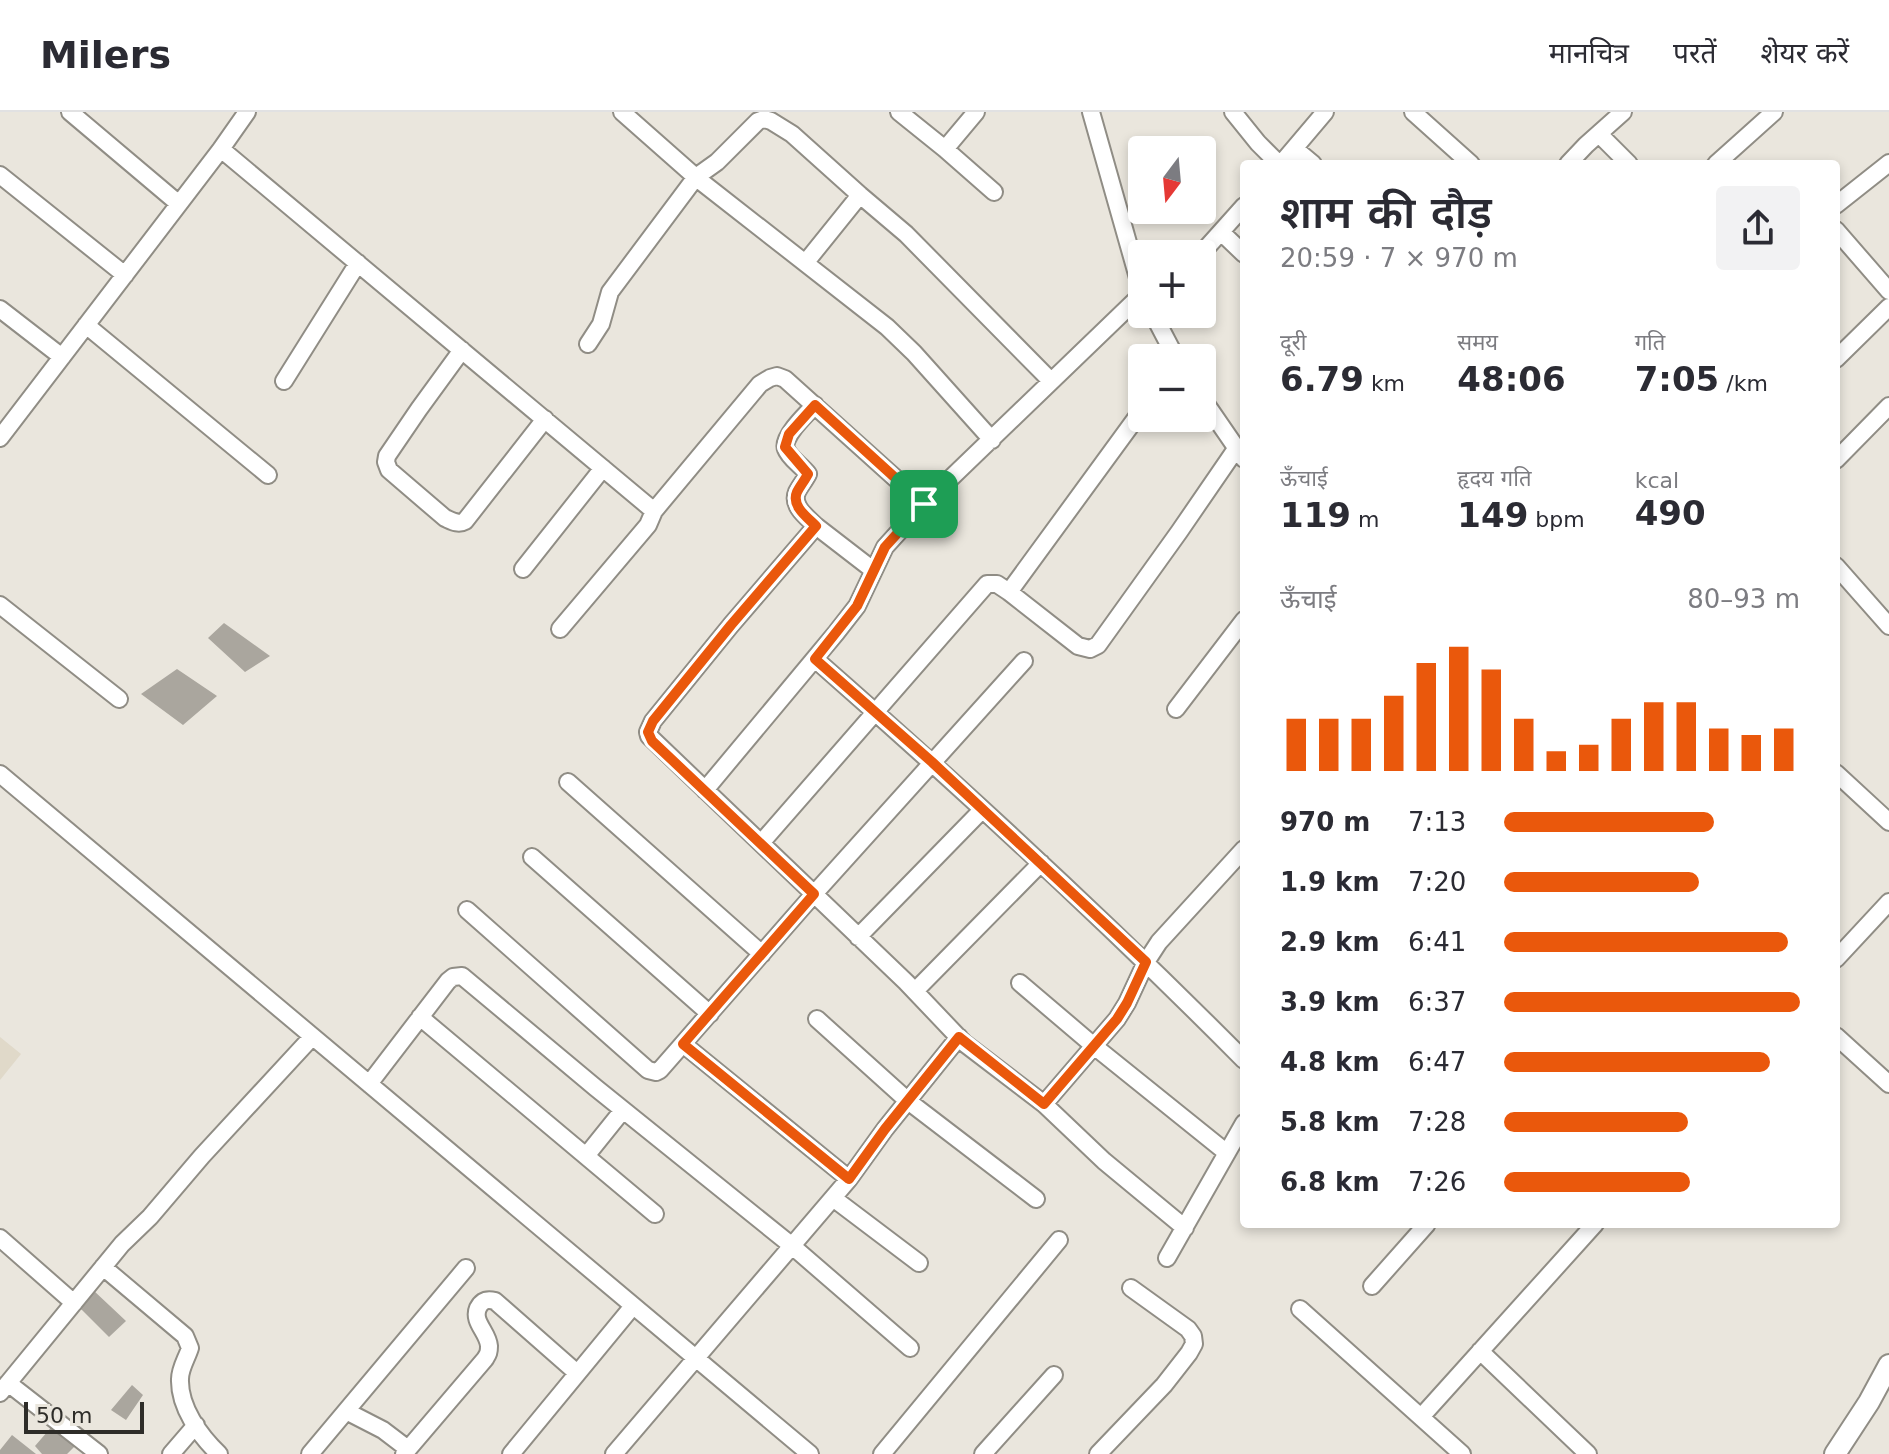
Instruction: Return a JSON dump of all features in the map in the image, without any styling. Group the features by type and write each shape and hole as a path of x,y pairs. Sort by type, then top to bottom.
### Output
{"main road":[{"path":"1835,1454 1889,1365"}],"street":[{"path":"70,112 179,204"},
{"path":"0,438 247,112"},
{"path":"622,112 696,177 887,327 992,440"},
{"path":"899,112 994,192"},
{"path":"945,149 976,112"},
{"path":"1091,112 1128,243"},
{"path":"1233,112 1276,160"},
{"path":"1284,160 1325,112"},
{"path":"1413,112 1467,160"},
{"path":"1572,160 1623,112"},
{"path":"1720,160 1774,112"},
{"path":"588,344 601,324 610,292 696,177 764,119 792,134 906,234 1051,381"},
{"path":"1599,134 1625,160"},
{"path":"221,149 654,511"},
{"path":"1295,149 1308,160"},
{"path":"1840,202 1887,169"},
{"path":"0,175 125,275"},
{"path":"806,262 860,195"},
{"path":"1214,240 1240,211"},
{"path":"1221,232 1240,250"},
{"path":"1840,235 1889,291"},
{"path":"284,381 358,263"},
{"path":"705,790 857,606 879,556 891,539 1128,307"},
{"path":"1840,355 1889,307"},
{"path":"0,309 62,357"},
{"path":"86,325 268,475"},
{"path":"462,350 387,456 389,470 434,508 453,522 465,521 545,419"},
{"path":"560,629 648,525 654,511 760,384 770,378 777,376 785,379 924,504"},
{"path":"815,405 789,434 785,447 808,474 797,493 798,507 816,526 873,570"},
{"path":"1840,456 1889,406"},
{"path":"761,843 987,584 997,584 1009,592 1078,646 1090,649 1098,645 1179,532 1240,454 1216,419"},
{"path":"1009,592 1128,429"},
{"path":"523,569 603,468"},
{"path":"816,526 731,625 650,727 649,736 959,1037 1044,1104 1104,1161 1185,1228"},
{"path":"1840,571 1889,626"},
{"path":"0,605 119,699"},
{"path":"1176,709 1240,626"},
{"path":"815,659 1041,863 1240,1056"},
{"path":"467,910 648,1070 656,1072 1024,661"},
{"path":"0,774 810,1454"},
{"path":"1840,777 1889,822"},
{"path":"568,782 762,954"},
{"path":"858,937 982,810"},
{"path":"1044,1104 1117,1019 1159,942 1240,853"},
{"path":"532,857 710,1014"},
{"path":"915,991 1041,863"},
{"path":"1840,955 1889,902"},
{"path":"369,1084 448,981 462,976 791,1245 910,1348"},
{"path":"1020,983 1227,1153"},
{"path":"420,1017 655,1214"},
{"path":"817,1019 908,1101 1036,1199"},
{"path":"99,1454 65,1426 4,1388 122,1244 157,1210 255,1097 312,1037"},
{"path":"614,1454 849,1179 959,1037"},
{"path":"1840,1040 1889,1084"},
{"path":"683,1044 849,1179"},
{"path":"586,1156 623,1110"},
{"path":"1167,1258 1240,1130"},
{"path":"833,1198 919,1263"},
{"path":"1372,1286 1423,1228"},
{"path":"1421,1417 1591,1228"},
{"path":"0,1238 74,1303"},
{"path":"882,1454 1059,1240"},
{"path":"103,1267 185,1336 190,1348 180,1380 187,1410 219,1454"},
{"path":"310,1454 466,1268"},
{"path":"1098,1454 1164,1385 1194,1344 1188,1329 1131,1288"},
{"path":"346,1411 371,1422 406,1452 485,1359 489,1346 477,1316 478,1309 487,1299 495,1301 577,1373"},
{"path":"511,1454 633,1306"},
{"path":"1300,1309 1462,1454"},
{"path":"1480,1351 1588,1454"},
{"path":"983,1454 1054,1375"},
{"path":"171,1454 196,1425"}],"shaded area":[{"path":"0,1037 21,1054 0,1080"}],"building":[{"path":"224,623 270,656 245,672 208,638"},
{"path":"177,669 217,696 183,725 141,694"},
{"path":"93,1290 126,1321 109,1337 79,1307"},
{"path":"132,1385 143,1395 126,1420 111,1410"},
{"path":"54,1424 76,1445 67,1454 42,1454 35,1446"},
{"path":"12,1435 36,1454 0,1454"}],"route":[{"path":"815,405 924,504 885,547 857,606 815,659 932,762 1146,962 1117,1019 1044,1104 959,1037 849,1179 683,1044 814,894 652,741 648,732 653,721 731,625 816,526 798,507 796,500 808,474 785,447 789,434 815,405"}]}
